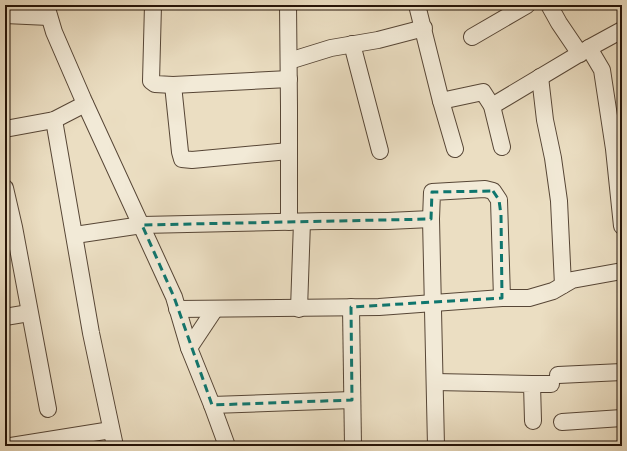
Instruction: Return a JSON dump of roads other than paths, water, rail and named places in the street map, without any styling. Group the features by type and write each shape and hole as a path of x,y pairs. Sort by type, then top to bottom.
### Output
{"street":[{"path":"153,5 151,80 155,84 173,85 289,79"},
{"path":"288,5 289,151 295,222 298,309"},
{"path":"417,5 424,28 441,101 455,149"},
{"path":"472,37 527,5"},
{"path":"549,5 559,23 602,70 614,149 622,226"},
{"path":"5,15 47,11 54,32 85,104 174,297 189,348 212,405 226,446"},
{"path":"289,61 331,48 378,40 424,28"},
{"path":"492,106 622,30"},
{"path":"352,44 380,151"},
{"path":"540,77 545,120 560,201 563,284"},
{"path":"173,85 182,159 192,160 289,151"},
{"path":"441,101 483,92 492,106 502,146"},
{"path":"5,129 54,120 85,104"},
{"path":"54,120 91,333 115,446"},
{"path":"5,188 9,228 29,312 48,409"},
{"path":"436,446 431,219 432,192 485,189 493,191 499,200 501,215 502,298"},
{"path":"74,235 142,225 431,219"},
{"path":"177,309 379,307 502,298 529,298 553,291 572,280 622,271"},
{"path":"352,307 352,400 354,446"},
{"path":"189,348 215,309"},
{"path":"5,317 29,312"},
{"path":"435,382 532,384 622,372"},
{"path":"532,384 534,421"},
{"path":"212,405 352,400"},
{"path":"562,422 622,418"},
{"path":"11,446 111,430"}]}
